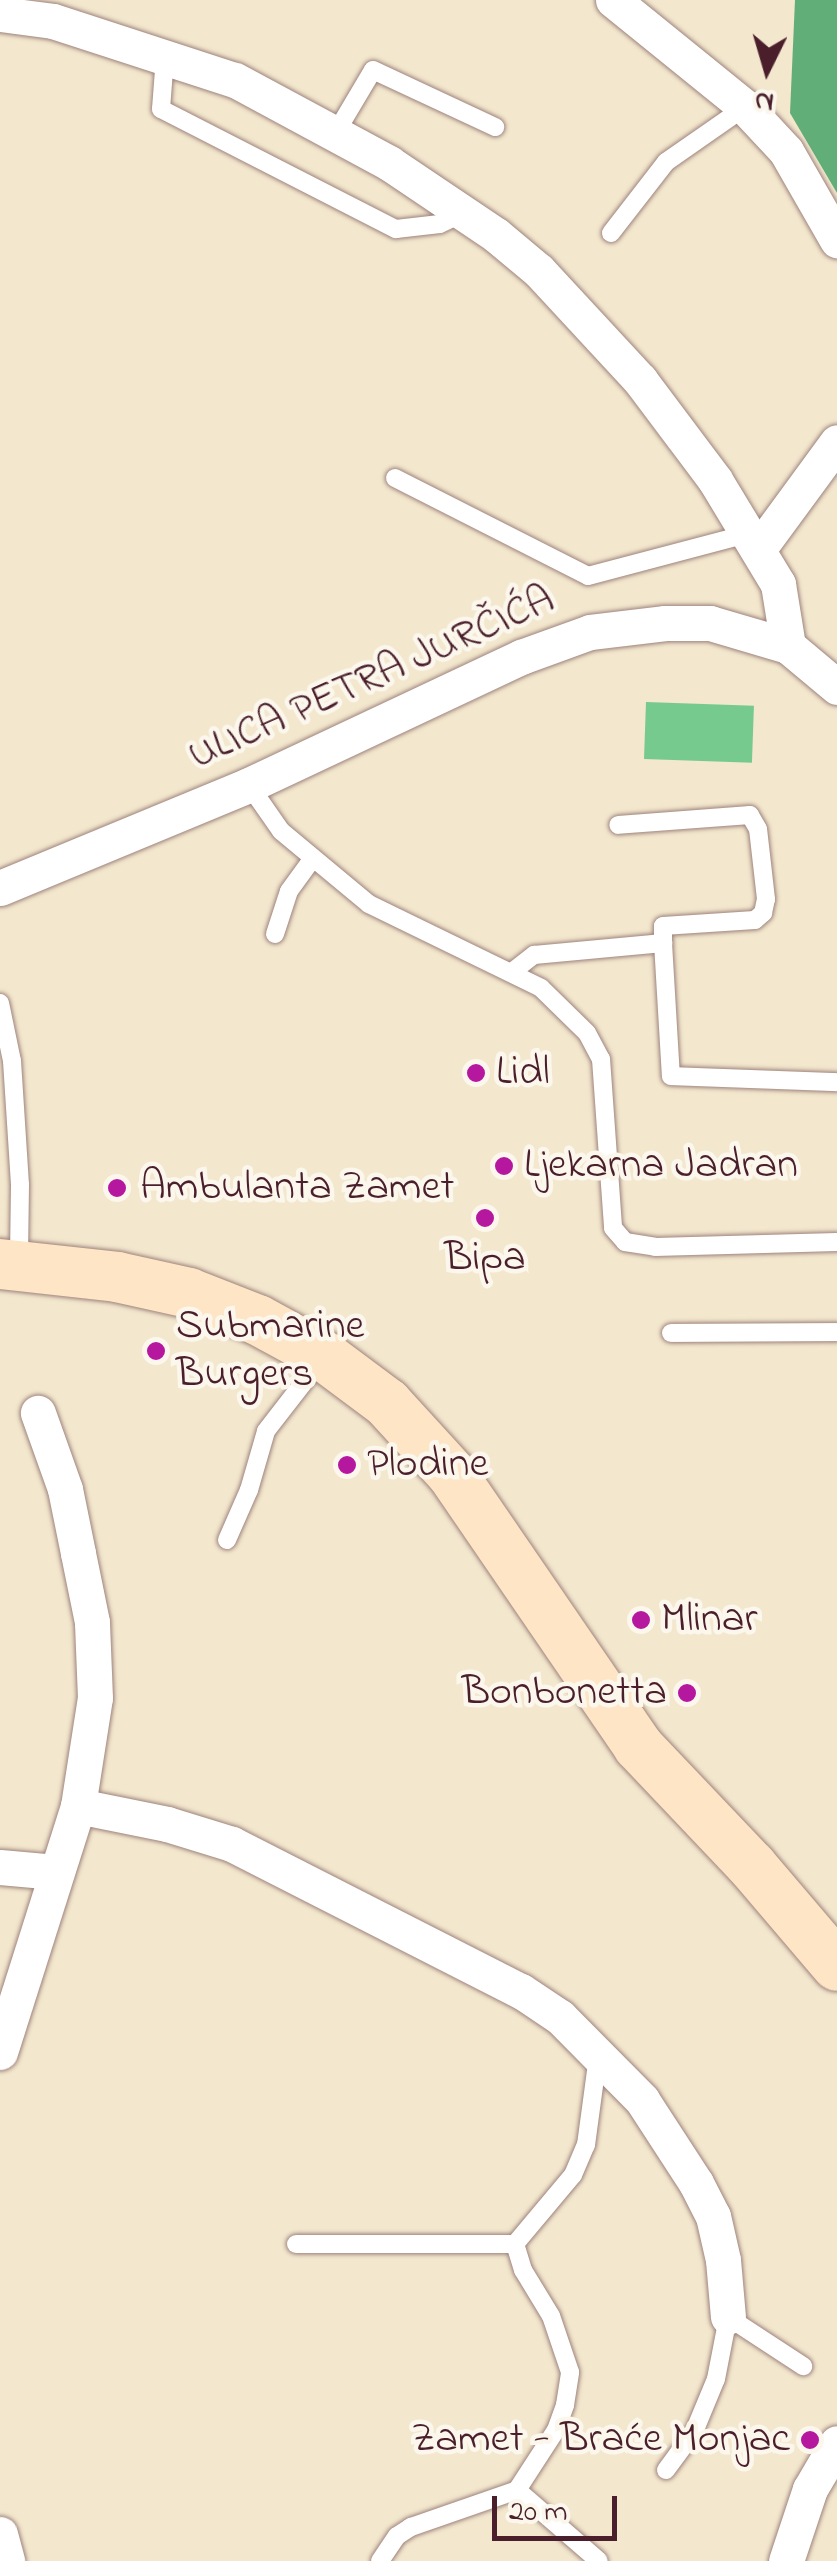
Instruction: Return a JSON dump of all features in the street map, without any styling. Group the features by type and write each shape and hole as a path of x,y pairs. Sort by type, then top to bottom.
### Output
{"main road":[{"path":"9,1264 117,1277 189,1293 258,1320 324,1356 387,1403 452,1474 638,1746 752,1866 837,1966"}],"street":[{"path":"612,0 745,107 786,151 837,240"},
{"path":"0,14 53,21 235,80 335,134 462,213 539,271 640,380 755,540 778,584 788,646"},
{"path":"755,540 837,442"},
{"name":"ULICA PETRA JURČIĆA","path":"0,888 249,785 521,658 590,632 710,623 788,646 837,687"},
{"path":"0,2052 78,1806 94,1698 92,1622 65,1489 38,1413"},
{"path":"78,1806 167,1824 232,1844 521,1991 598,2051 668,2134 713,2216 724,2260 728,2317"},
{"path":"0,1866 56,1872"},
{"path":"786,2561 810,2489 837,2443"},
{"path":"0,2534 7,2561"}],"lane":[{"path":"165,57 160,109 396,229 440,224 462,213"},
{"path":"335,134 373,70 495,127"},
{"path":"610,233 666,162 745,107"},
{"path":"395,478 588,576 755,540"},
{"path":"249,785 282,831 369,904 512,972 568,1010 601,1059 613,1228 625,1242 655,1247 837,1242"},
{"path":"618,825 750,815 756,820 766,899 763,913 755,920 663,926 671,1076 837,1082"},
{"path":"276,934 288,891 312,858"},
{"path":"512,972 534,956 559,950 662,944"},
{"path":"0,1003 13,1079 20,1185 9,1264"},
{"path":"671,1333 837,1332"},
{"path":"227,1540 249,1490 266,1432 324,1356"},
{"path":"296,2244 514,2244 573,2175 580,2160 586,2145 598,2051"},
{"path":"380,2561 397,2536 411,2527 517,2490 556,2430 566,2405 570,2372 551,2316 523,2270 514,2244"},
{"path":"666,2470 694,2432 716,2379 728,2317 804,2366"},
{"path":"517,2490 600,2561"}],"green space":[{"path":"795,0 837,0 837,193 790,113"},
{"path":"646,702 754,706 752,763 644,759"}],"place":[{"name":"Lidl","path":"476,1073"},
{"name":"Ljekarna Jadran","path":"504,1166"},
{"name":"Ambulanta Zamet","path":"117,1188"},
{"name":"Bipa","path":"485,1218"},
{"name":"Submarine Burgers","path":"156,1351"},
{"name":"Plodine","path":"347,1465"},
{"name":"Mlinar","path":"641,1620"},
{"name":"Bonbonetta","path":"687,1693"},
{"name":"Zamet - Braće Monjac","path":"810,2440"}]}
